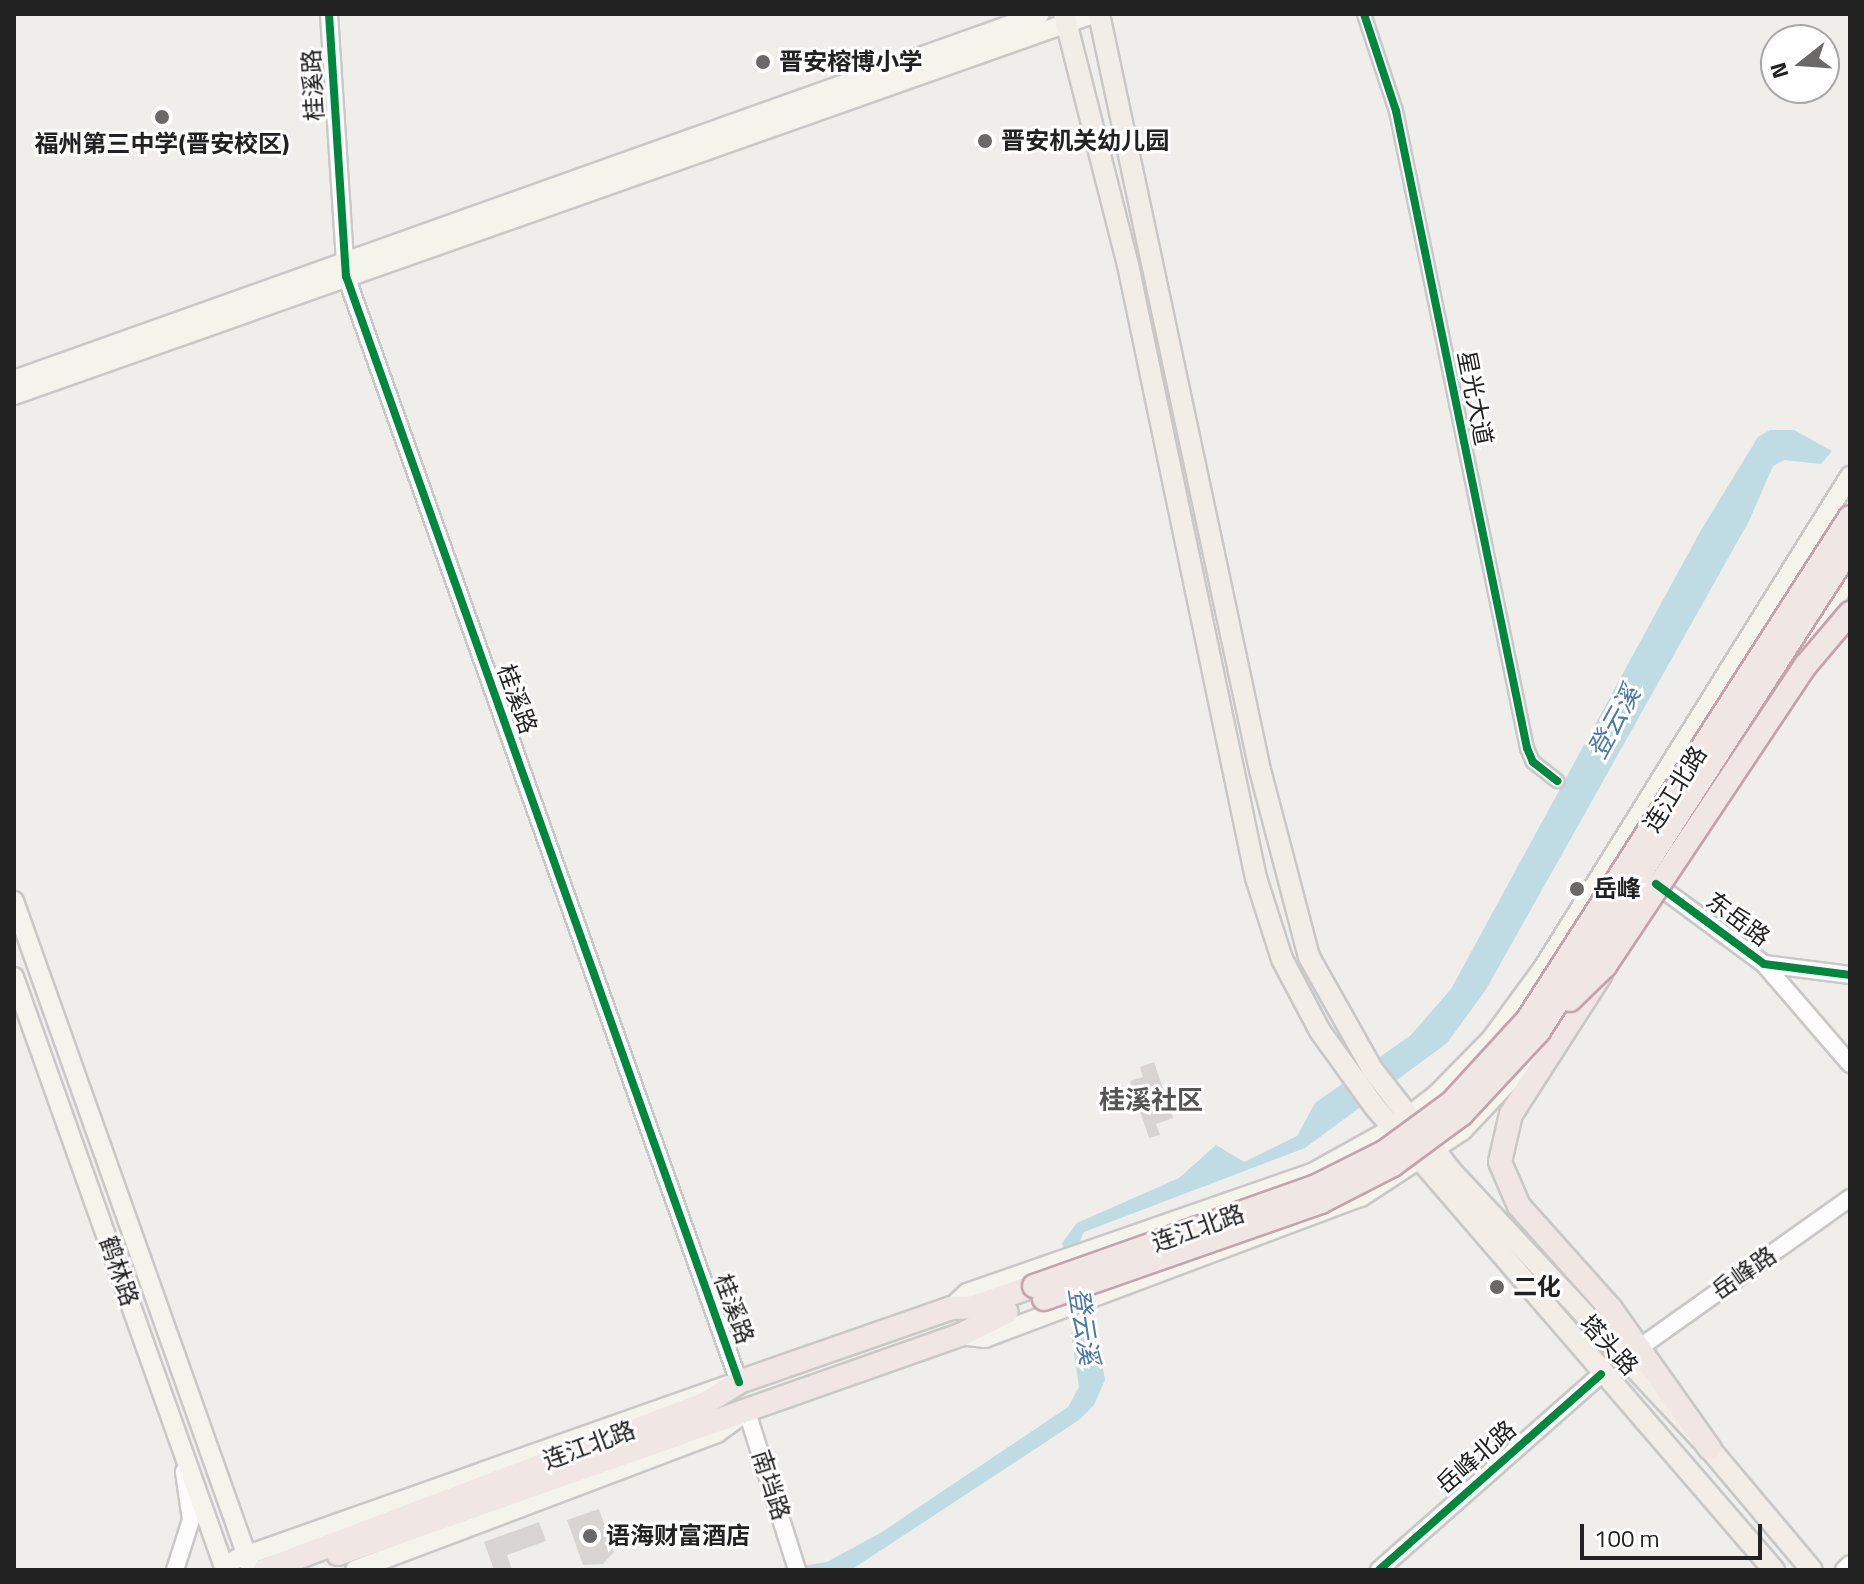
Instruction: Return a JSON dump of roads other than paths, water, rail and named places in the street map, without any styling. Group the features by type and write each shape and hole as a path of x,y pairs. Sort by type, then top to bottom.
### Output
{"highway":[{"name":"连江北路","path":"265,1570 670,1424 747,1412 960,1335 979,1321 1037,1293 1314,1187 1384,1152 1452,1102 1528,1019 1850,517"},
{"name":"连江北路","path":"300,1570 670,1424 739,1382 951,1308 1037,1293 1357,1185 1462,1114 1539,1031 1850,548"},
{"path":"1710,1449 1611,1309 1519,1206 1500,1152 1511,1114 1605,966 1774,710 1850,613"},
{"path":"1539,1031 1605,966"}],"main road":[{"path":"14,395 345,269 1040,14"},
{"path":"14,380 345,269 1065,18 1096,14 1297,926 1331,1000 1401,1123"},
{"path":"1065,18 1131,280 1265,913 1320,1031 1429,1156"},
{"path":"951,1308 967,1293 1291,1181 1401,1123 1484,1047 1528,991 1850,476"},
{"path":"960,1335 985,1338 1292,1227 1429,1156 1530,1064 1656,884 1850,576"},
{"path":"14,901 249,1562"},
{"name":"鹤林路","path":"14,977 222,1569"},
{"name":"塔头路","path":"1429,1156 1601,1374 1774,1570"},
{"name":"塔头路","path":"1429,1156 1620,1359 1710,1449 1812,1570"},
{"path":"222,1569 249,1562 739,1382"},
{"path":"355,1570 717,1433 747,1412"}],"street":[{"name":"桂溪路","path":"329,14 345,269 739,1382"},
{"name":"星光大道","path":"1364,14 1396,111 1527,748 1533,762 1557,781"},
{"name":"东岳路","path":"1656,884 1764,964 1850,975"},
{"path":"1764,964 1850,1064"},
{"name":"岳峰路","path":"1639,1348 1850,1198"},
{"name":"岳峰北路","path":"1379,1570 1601,1374"},
{"name":"南垱路","path":"747,1412 796,1564"},
{"path":"175,1570 191,1520 181,1446"},
{"path":"1844,1570 1850,1564"}],"water":[{"path":"1770,430 1794,430 1832,451 1821,464 1784,460 1773,466 1749,521 1485,991 1447,1043 1305,1148 1084,1232 1069,1266 1062,1243 1077,1223 1179,1178 1216,1145 1244,1162 1297,1136 1315,1103 1411,1035 1451,989 1700,532 1758,437"},
{"path":"1095,1325 1105,1380 1094,1405 1079,1420 851,1570 776,1570 827,1562 882,1532 1068,1407 1079,1387 1071,1333"}],"waterway":[{"name":"登云溪","path":"1084,1308 1089,1331"}],"place":[{"name":"晋安榕博小学","path":"763,62"},
{"name":"福州第三中学(晋安校区)","path":"162,117"},
{"name":"晋安机关幼儿园","path":"985,141"},
{"name":"岳峰","path":"1577,889"},
{"name":"二化","path":"1497,1287"},
{"name":"语海财富酒店","path":"590,1536"}],"district":[{"name":"桂溪社区","path":"1151,1100"}]}
